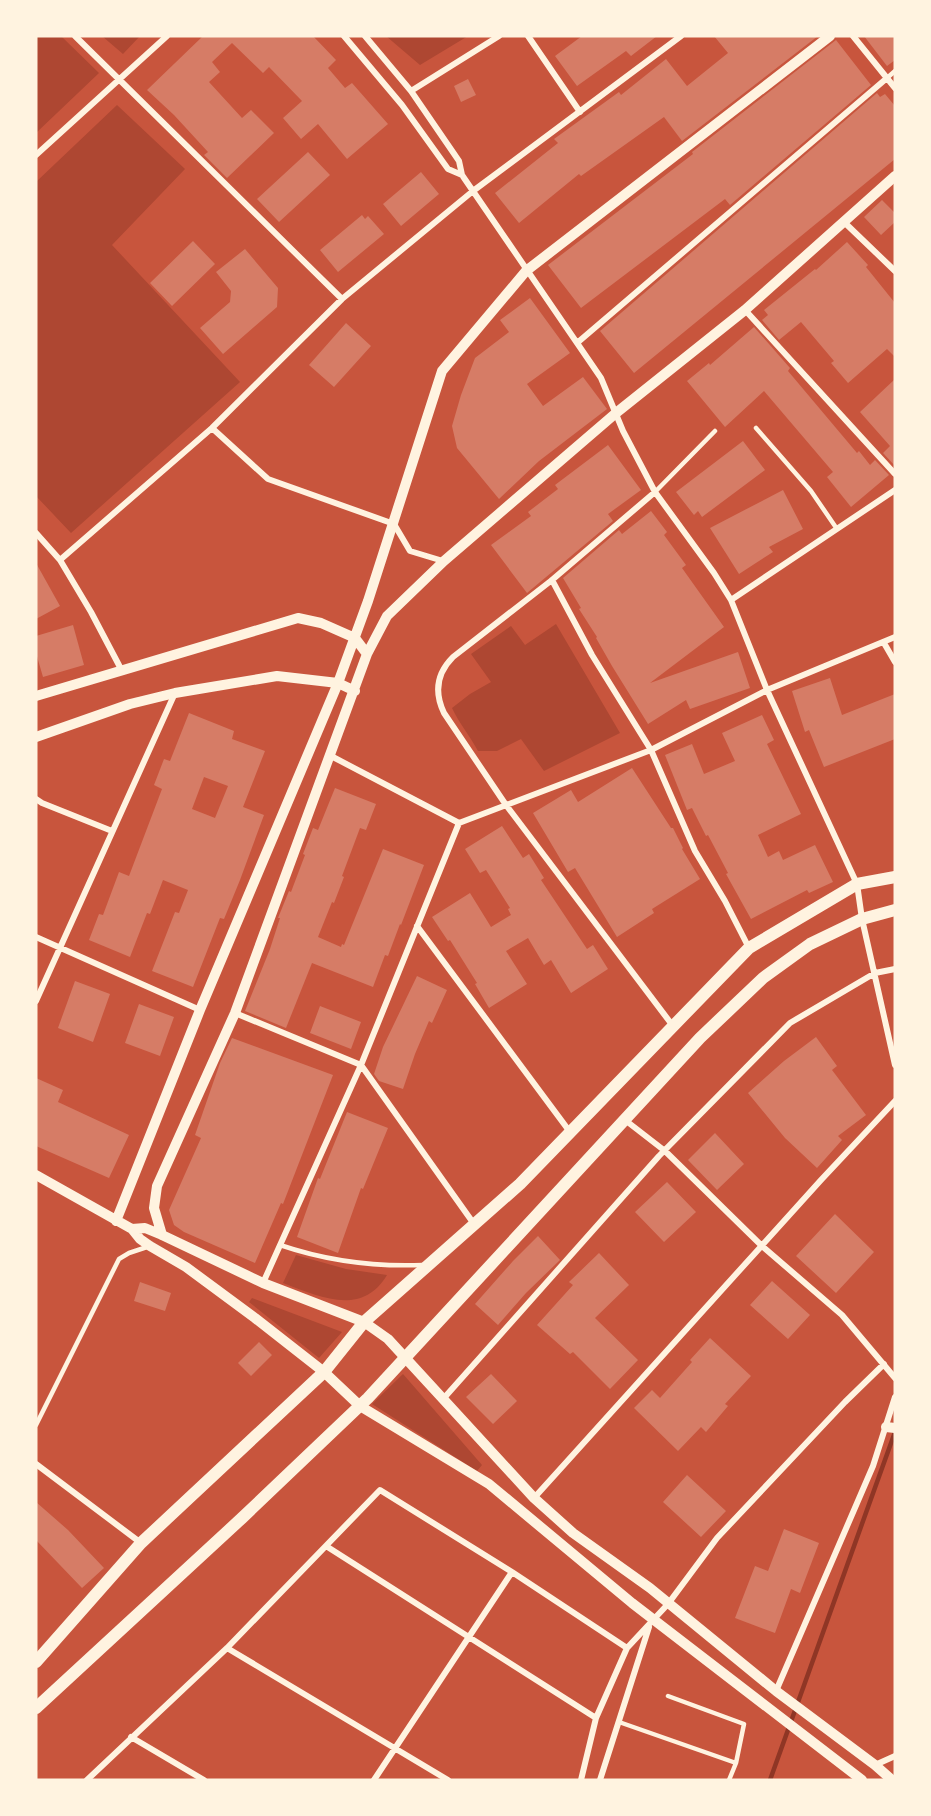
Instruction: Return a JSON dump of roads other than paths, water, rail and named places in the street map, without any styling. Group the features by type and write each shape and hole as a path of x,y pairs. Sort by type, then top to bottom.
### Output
{"main road":[{"path":"36,1662 141,1543 324,1372 364,1322 520,1184 749,948 857,884 895,877"},
{"path":"36,1707 360,1406 700,1038 763,978 810,944 862,919 895,910"}],"street":[{"path":"75,36 342,299"},
{"path":"36,155 166,36"},
{"path":"344,36 402,105 448,169 462,175"},
{"path":"365,36 411,92 459,161 462,175 601,378 635,456 655,492 731,600 767,690 857,884 862,919 895,1065"},
{"path":"411,92 499,36"},
{"path":"528,36 580,112"},
{"path":"60,560 212,428 342,299 473,191 681,36"},
{"path":"116,1221 200,1010 338,683 394,524 442,371 526,271 830,36"},
{"path":"853,36 895,88"},
{"path":"576,343 887,78"},
{"path":"162,1235 154,1208 157,1186 235,1013 367,654 387,616 444,561 616,413 745,310 895,176"},
{"path":"844,222 895,271"},
{"path":"745,310 895,474"},
{"path":"212,428 268,479 394,524 410,551 444,561"},
{"path":"731,600 895,490"},
{"path":"655,492 552,580 453,657 438,680 438,697 444,713 506,805 674,1026"},
{"path":"36,533 60,560 92,612 121,669"},
{"path":"552,580 591,656 651,750 695,851 725,901 749,948"},
{"path":"36,696 298,618 321,623 355,638 367,654"},
{"path":"263,1283 361,1065 459,823 651,750 767,690 895,638"},
{"path":"884,643 895,662"},
{"path":"36,737 130,704 175,693 277,676 338,683 355,691"},
{"path":"36,1001 175,693"},
{"path":"331,756 459,823"},
{"path":"36,799 112,831"},
{"path":"417,926 570,1132"},
{"path":"36,937 200,1010"},
{"path":"444,1398 665,1150 790,1023 874,973 895,969"},
{"path":"235,1013 361,1065 474,1224"},
{"path":"534,1498 895,1101"},
{"path":"625,1119 665,1150 762,1246 842,1315 895,1378"},
{"path":"36,1175 132,1229 140,1239 186,1267 324,1372 360,1406 489,1484 651,1621 862,1780"},
{"path":"132,1229 145,1228 162,1235 263,1283 364,1322 388,1339 534,1498 573,1533 668,1604 791,1703 892,1780"},
{"path":"581,1780 596,1718 627,1648 668,1604 717,1538 845,1402 884,1365"},
{"path":"776,1691 873,1466 892,1428 895,1396"},
{"path":"36,1464 141,1543"},
{"path":"87,1780 227,1648 380,1490 512,1572 627,1648"},
{"path":"326,1546 596,1718"},
{"path":"374,1780 512,1572"},
{"path":"600,1780 651,1621"},
{"path":"227,1648 448,1780"},
{"path":"131,1737 204,1780"},
{"path":"875,1765 895,1756"}],"lane":[{"path":"887,78 895,71"},
{"path":"756,428 811,491 837,529"},
{"path":"655,492 715,431"},
{"path":"280,1245 314,1256 345,1262 405,1266 429,1265"},
{"path":"36,1425 118,1259 150,1246"},
{"path":"668,1696 744,1724 736,1763 729,1780"},
{"path":"619,1722 736,1763"}],"waterway":[{"path":"770,1780 895,1432"}]}
